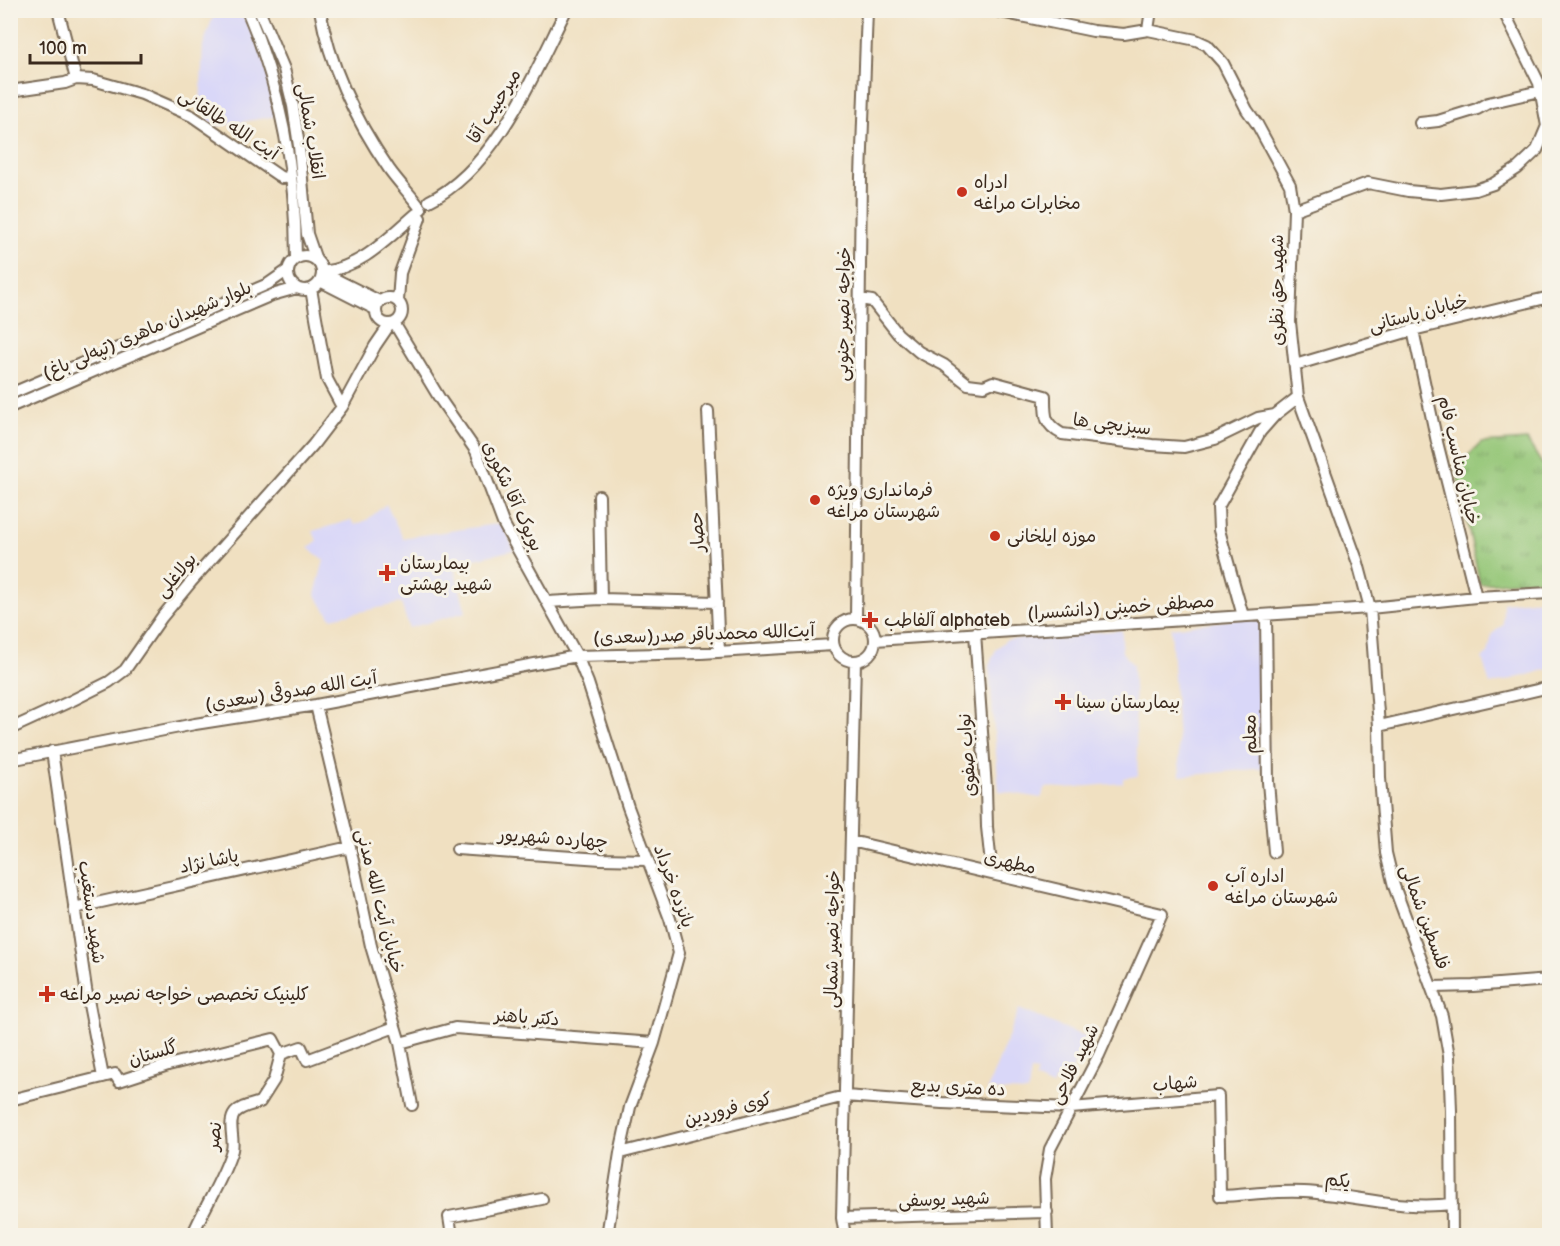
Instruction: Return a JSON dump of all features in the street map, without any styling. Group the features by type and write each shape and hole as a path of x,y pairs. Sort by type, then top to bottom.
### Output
{"street":[{"path":"58,10 76,79"},
{"name":"انقلاب شمالی","path":"248,10 271,72 284,123 296,234 296,259"},
{"name":"انقلاب شمالی","path":"259,10 284,69 293,106 307,234 316,260"},
{"path":"320,10 324,37 355,114 390,171 424,209 400,273 398,301 402,313 392,323 379,320 377,305"},
{"name":"میرحبیب آقا","path":"321,276 354,264 458,183 500,135 566,10"},
{"name":"خواجه نصیر جنوبی","path":"856,619 867,10"},
{"name":"شهید حق نظری","path":"991,10 1093,31 1124,33 1148,30 1196,40 1212,49 1223,63 1290,185 1294,210 1290,322 1298,397 1355,553 1370,608"},
{"path":"1148,30 1151,10"},
{"path":"1294,210 1368,183 1408,191 1441,194 1475,190 1493,184 1518,168 1537,150 1548,126 1543,85 1503,10"},
{"name":"آیت الله طالقانی","path":"10,91 65,83 76,79 93,80 164,102 192,116 282,178 290,177"},
{"path":"1420,123 1438,122 1543,85"},
{"path":"311,289 297,288 290,281 288,270 296,259 306,256 316,260 321,276 377,305"},
{"name":"بلوار شهیدان ماهری (تپه‌لی باغ)","path":"10,394 268,284 288,270"},
{"path":"321,276 311,289 327,379 342,408"},
{"name":"بلوار شهیدان ماهری (تپه‌لی باغ)","path":"10,407 272,295 297,288"},
{"name":"خیابان باستانی","path":"1295,365 1413,330 1550,297"},
{"path":"377,305 386,298 398,301"},
{"name":"سبزیچی ها","path":"860,298 872,301 898,334 919,352 944,364 968,384 984,386 993,382 1045,396 1047,420 1051,428 1062,434 1184,447 1215,440 1258,418 1275,415"},
{"name":"بولاغلی","path":"10,729 109,682 125,670 162,617 313,445 342,408 375,346 392,323"},
{"name":"بویوک آقا شکوری","path":"392,323 476,452 502,523 577,656"},
{"name":"خیابان مناسب فام","path":"1413,330 1446,480 1476,597"},
{"path":"1243,616 1219,530 1218,507 1260,432 1275,415 1298,397"},
{"name":"حصار","path":"708,411 719,652"},
{"path":"599,496 601,599"},
{"name":"مصطفی خمینی (دانشسرا)","path":"875,640 1370,608 1476,597 1550,593"},
{"path":"548,602 601,599 717,602"},
{"name":"فلسطین شمالی","path":"1370,608 1386,853 1394,886 1433,987 1442,1016 1449,1056 1452,1236"},
{"name":"معلم","path":"1266,615 1268,782 1274,852"},
{"path":"850,619 862,621 871,628 875,640 871,652 861,660 855,661 839,655 833,645 833,638 839,625 850,619"},
{"name":"نواب صفوی","path":"975,633 992,874"},
{"name":"آیت‌الله محمدباقر صدر(سعدی)","path":"577,656 719,652 833,645"},
{"name":"آیت الله صدوقی (سعدی)","path":"10,760 195,724 316,705 577,656"},
{"name":"پانزده خرداد","path":"577,656 628,807 670,919 679,953 654,1043 630,1107 607,1236"},
{"name":"خواجه نصیر شمالی","path":"842,1218 855,661"},
{"path":"1379,726 1550,687"},
{"name":"خیابان آیت الله مدنی","path":"316,705 371,946 400,1043 412,1105"},
{"name":"شهید دستغیب","path":"52,751 86,986 103,1077"},
{"name":"مطهری","path":"851,841 1162,914"},
{"name":"پاشا نژاد","path":"74,908 350,847"},
{"name":"چهارده شهریور","path":"457,849 647,860"},
{"name":"شهید فلاحی","path":"1047,1236 1045,1179 1050,1149 1099,1055 1162,914"},
{"path":"1433,987 1550,980"},
{"path":"281,1054 301,1047 307,1060 395,1027"},
{"name":"دکتر باهنر","path":"400,1043 455,1028 654,1043"},
{"name":"گلستان","path":"10,1100 115,1074 119,1081 168,1065 273,1039 281,1054"},
{"name":"نصر","path":"192,1236 233,1147 233,1114 241,1108 260,1102 274,1080 281,1054"},
{"name":"ده متری بدیع","path":"845,1096 942,1103 1071,1108"},
{"name":"کوی فروردین","path":"620,1153 845,1096"},
{"name":"شهاب","path":"1071,1108 1218,1096 1220,1196"},
{"name":"یکم","path":"1220,1196 1303,1192 1401,1206 1426,1207 1452,1204"},
{"path":"452,1236 449,1217 542,1199"},
{"name":"شهید یوسفی","path":"842,1218 1047,1212"},
{"path":"838,1236 842,1218"},
{"path":"842,1218 845,1236"}],"shaded area":[{"path":"215,11 239,11 244,18 257,39 282,115 218,126 207,121 208,108 200,106 203,45"},
{"name":"بیمارستان شهید بهشتی","path":"386,504 403,538 503,523 514,550 453,564 466,612 409,628 401,603 331,618 315,594 324,560 308,548 317,541 313,531 351,520 355,525 367,520"},
{"path":"1543,599 1549,669 1490,685 1482,658 1488,654 1492,634 1503,625 1503,603"},
{"path":"1266,615 1268,768 1180,776 1171,628"},
{"name":"بیمارستان سینا","path":"1122,630 1122,652 1133,665 1138,776 1123,778 1123,783 1066,788 1046,787 1041,798 999,791 989,665 996,649 1006,640"},
{"path":"1019,1009 1086,1037 1066,1084 1055,1079 1052,1087 1035,1079 1037,1072 1031,1071 1028,1092 987,1090"}],"green space":[{"path":"1527,440 1542,464 1549,463 1549,579 1480,584 1456,468 1481,443"}],"place":[{"name":"ادراه مخابرات مراغه","path":"962,192"},
{"name":"فرمانداری ویژه شهرستان مراغه","path":"815,500"},
{"name":"موزه ایلخانی","path":"995,536"},
{"name":"بیمارستان شهید بهشتی","path":"387,573"},
{"name":"آلفاطب alphateb","path":"870,620"},
{"name":"بیمارستان سینا","path":"1063,702"},
{"name":"اداره آب شهرستان مراغه","path":"1213,886"},
{"name":"کلینیک تخصصی خواجه نصیر مراغه","path":"47,994"}]}
